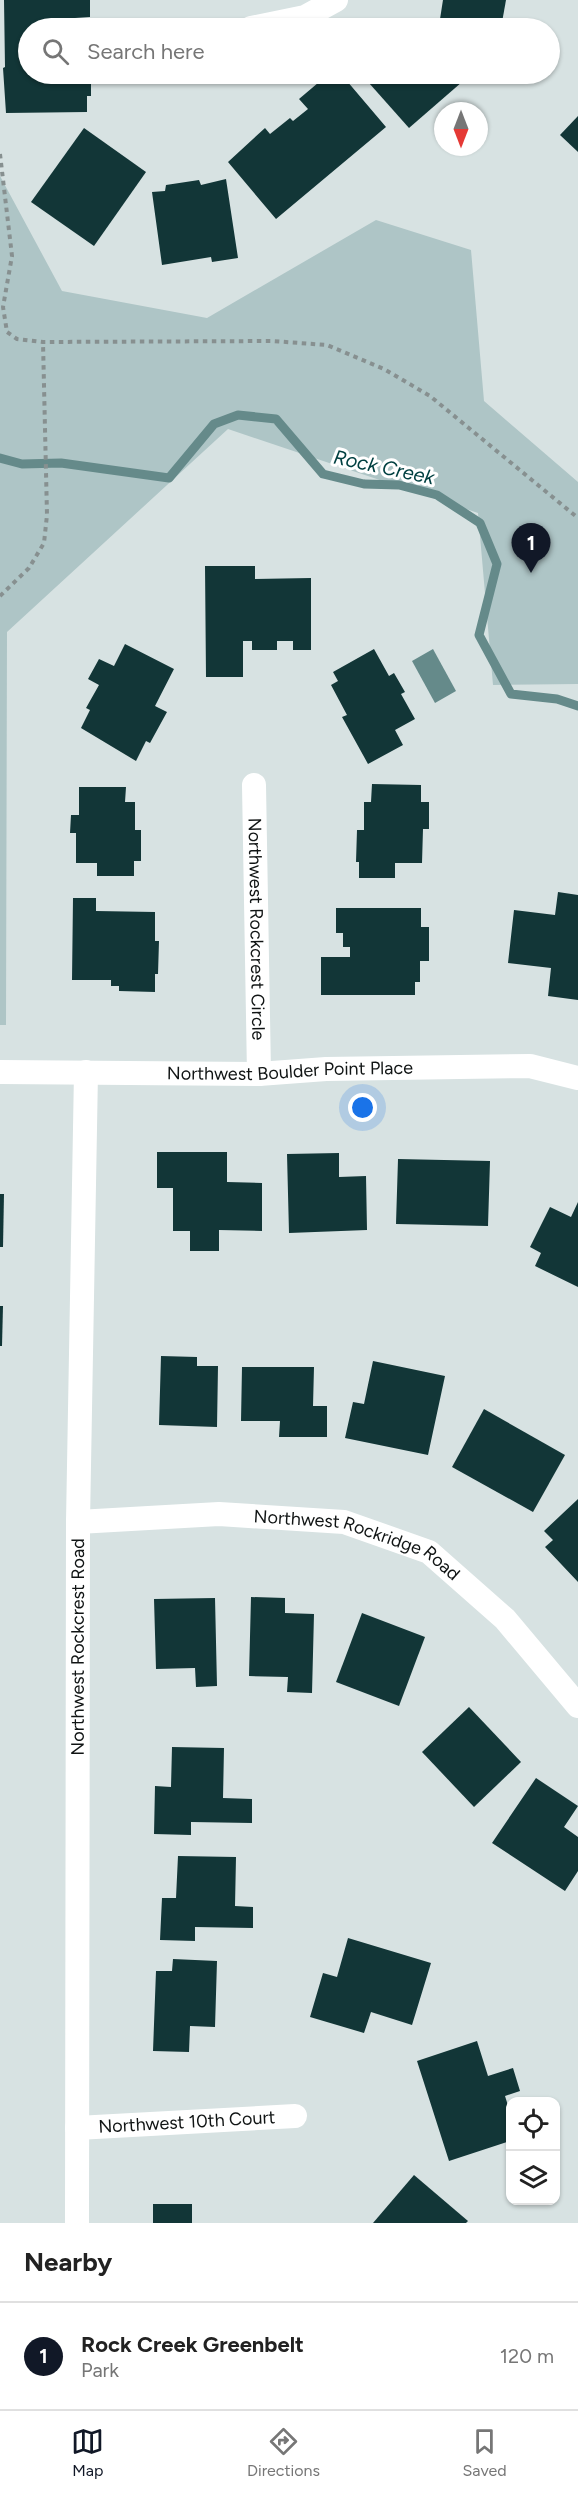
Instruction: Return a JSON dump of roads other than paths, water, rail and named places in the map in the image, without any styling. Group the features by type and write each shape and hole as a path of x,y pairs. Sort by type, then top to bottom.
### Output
{"street":[{"path":"300,18 336,0"},
{"name":"Northwest Rockcrest Circle","path":"254,785 260,1074"},
{"name":"Northwest Boulder Point Place","path":"0,1072 260,1074 326,1069 530,1066 578,1078"},
{"name":"Northwest Rockcrest Road","path":"77,2223 78,1522 86,1072"},
{"name":"Northwest Rockridge Road","path":"78,1522 219,1514 344,1522 429,1552 505,1619 578,1706"},
{"name":"Northwest 10th Court","path":"77,2128 295,2116"}],"waterway":[{"name":"Rock Creek","path":"0,458 22,464 61,463 169,478 214,424 238,415 276,419 323,474 364,484 399,485 437,495 480,523 497,564 479,635 511,694 557,699 578,706"}],"place":[{"name":"Rock Creek Greenbelt","path":"531,573"}]}
